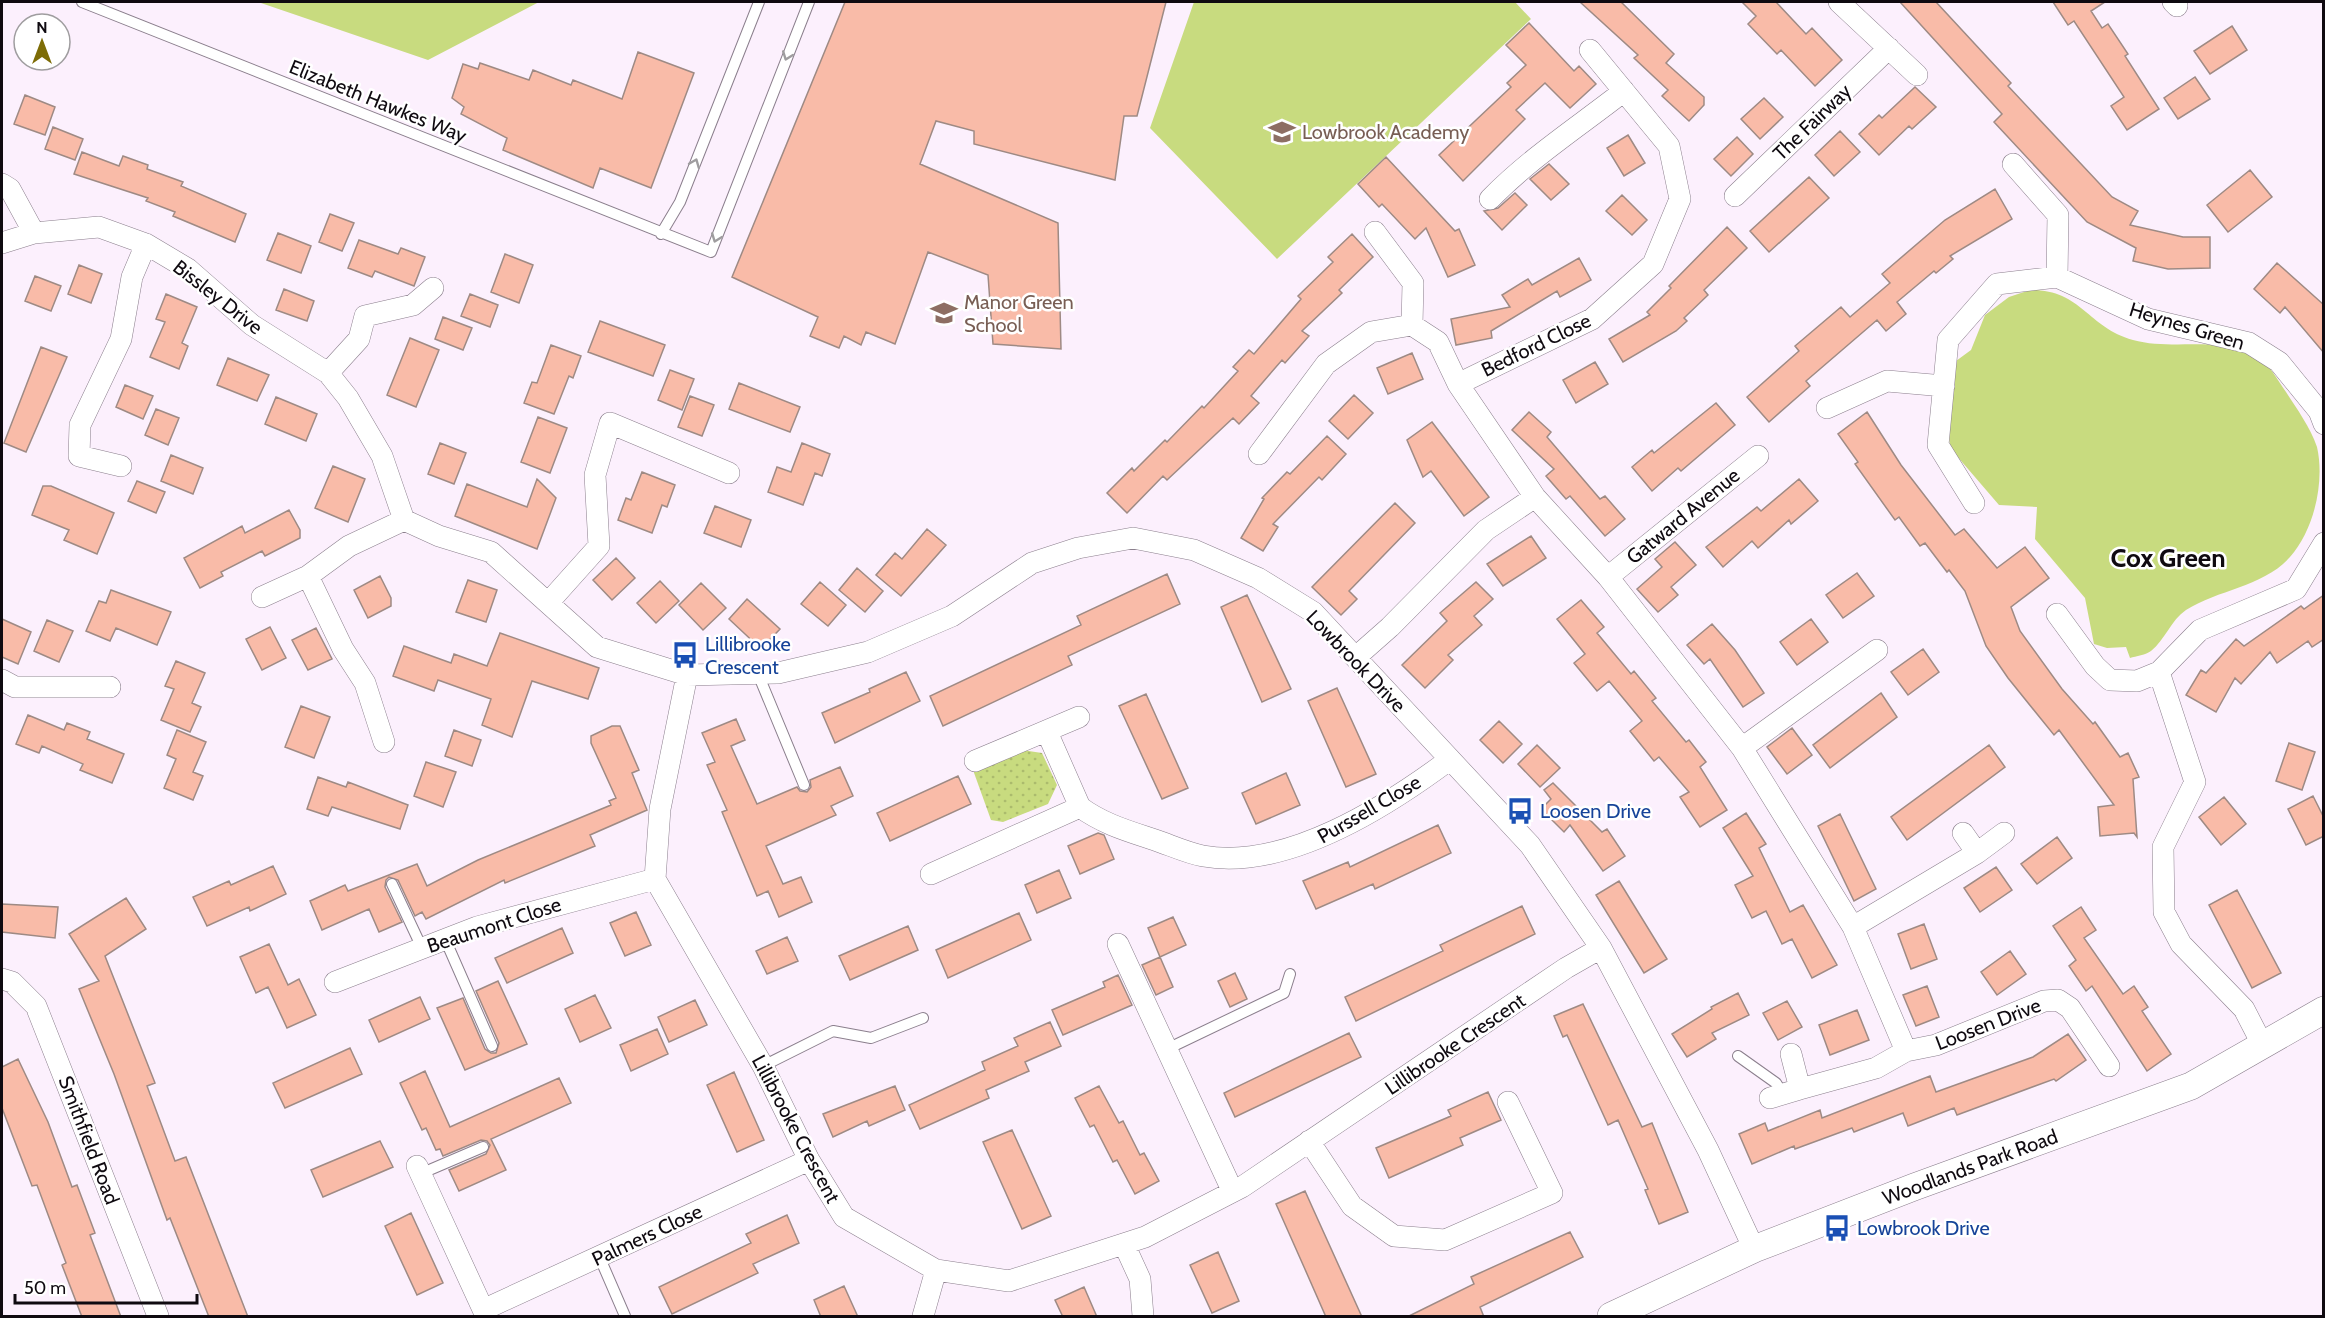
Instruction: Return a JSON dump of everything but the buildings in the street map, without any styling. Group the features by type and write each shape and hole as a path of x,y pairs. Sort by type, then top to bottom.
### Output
{"street":[{"path":"1839,2 1917,75"},
{"name":"The Fairway","path":"1735,196 1889,48"},
{"name":"Bedford Close","path":"1458,384 1592,319 1653,264 1680,199 1669,146 1590,50"},
{"path":"1490,199 1535,156 1557,144 1624,91"},
{"path":"1974,502 1938,445 1948,340 1997,284 2057,277 2058,215 2013,164"},
{"path":"2,184 10,189 34,233"},
{"name":"Bissley Drive","path":"2,243 34,233 99,227 146,244 188,269 252,326 328,373 348,398 382,456 404,520"},
{"path":"1375,232 1413,283 1412,326"},
{"path":"121,466 79,456 80,425 121,339 132,277 146,244"},
{"name":"Heynes Green","path":"2057,277 2148,319 2248,343 2279,362 2319,411 2324,424"},
{"path":"328,373 359,339 365,316 413,305 433,288"},
{"path":"1259,454 1326,364 1371,332 1412,326 1438,342 1458,384 1535,497 1608,577 1742,748 1853,927 1906,1051"},
{"path":"1827,408 1887,381 1944,386"},
{"path":"548,603 599,546 595,475 610,423 729,473"},
{"name":"Gatward Avenue","path":"1608,577 1758,456"},
{"path":"1356,657 1390,627 1486,530 1535,497"},
{"path":"261,597 308,576 348,546 404,520"},
{"name":"Lowbrook Drive","path":"404,520 439,536 491,552 597,647 687,675 778,673 868,652 952,616 1032,562 1078,548 1133,538 1194,550 1258,578 1313,612 1530,845 1601,948 1708,1150 1754,1249"},
{"path":"2057,614 2095,666 2110,681 2138,681 2160,672 2200,630 2296,589 2324,543"},
{"path":"308,576 344,649 365,683 384,742"},
{"path":"1742,748 1877,650"},
{"path":"2160,672 2195,782 2163,847 2164,912 2181,944 2205,965 2244,1009 2262,1044"},
{"path":"655,879 660,809 687,675"},
{"path":"2,680 15,687 110,687"},
{"path":"975,761 1079,717"},
{"path":"931,874 1080,807 1047,732"},
{"name":"Purssell Close","path":"1080,807 1100,822 1203,856 1251,858 1317,840 1422,780 1449,759"},
{"path":"1964,833 1977,853"},
{"path":"1853,927 1977,853 2004,833"},
{"name":"Beaumont Close","path":"335,982 477,927 655,879"},
{"name":"Lillibrooke Crescent","path":"655,879 763,1066 809,1160 844,1217 936,1270 1010,1281 1145,1237 1232,1190 1242,1187 1566,968 1601,948"},
{"path":"1118,944 1232,1190"},
{"name":"Smithfield Road","path":"2,979 12,982 36,1006 159,1317"},
{"name":"Loosen Drive","path":"1785,1094 1876,1068 1906,1051 1936,1045 2027,1006 2058,1000 2070,1008 2109,1065"},
{"name":"Woodlands Park Road","path":"1611,1317 1754,1249 1914,1187 2191,1086 2324,1010"},
{"path":"1785,1094 1791,1054"},
{"path":"1309,1141 1352,1206 1360,1212 1394,1236 1445,1240 1552,1193 1508,1102"},
{"name":"Palmers Close","path":"418,1170 485,1313 599,1256 809,1160"},
{"path":"1124,1244 1140,1279 1143,1317"},
{"path":"923,1317 936,1270"}],"lane":[{"name":"Elizabeth Hawkes Way","path":"82,2 711,252 808,2"},
{"path":"661,234 680,202 759,2"},
{"path":"758,674 804,785"},
{"path":"392,884 422,948"},
{"path":"445,939 492,1046"},
{"path":"1166,1050 1284,993 1290,974"},
{"path":"763,1066 833,1031 871,1038 923,1018"},
{"path":"1738,1056 1776,1083 1785,1094"},
{"path":"418,1170 483,1147"},
{"path":"599,1256 625,1317"}],"green space":[{"path":"258,2 539,2 428,60"},
{"name":"Lowbrook Academy","path":"1194,2 1515,2 1531,19 1277,259 1150,128"},
{"path":"2030,290 2047,291 2061,296 2073,302 2105,327 2133,340 2148,343 2228,347 2244,350 2258,357 2270,368 2307,425 2317,447 2320,475 2316,505 2305,533 2290,557 2267,575 2186,610 2176,619 2156,646 2144,654 2130,658 2126,647 2107,648 2094,644 2085,598 2035,539 2037,507 1999,505 1950,448 1948,420 1956,361 1971,350 1985,315 2009,297"},
{"path":"1022,750 1042,753 1057,785 1048,804 1003,822 991,820 973,770"}],"place":[{"name":"Lowbrook Academy","path":"1282,132"},
{"name":"Manor Green School","path":"944,313"},
{"name":"Lillibrooke Crescent","path":"685,655"},
{"name":"Loosen Drive","path":"1520,811"},
{"name":"Lowbrook Drive","path":"1837,1228"}],"district":[{"name":"Cox Green","path":"2168,558"}]}
